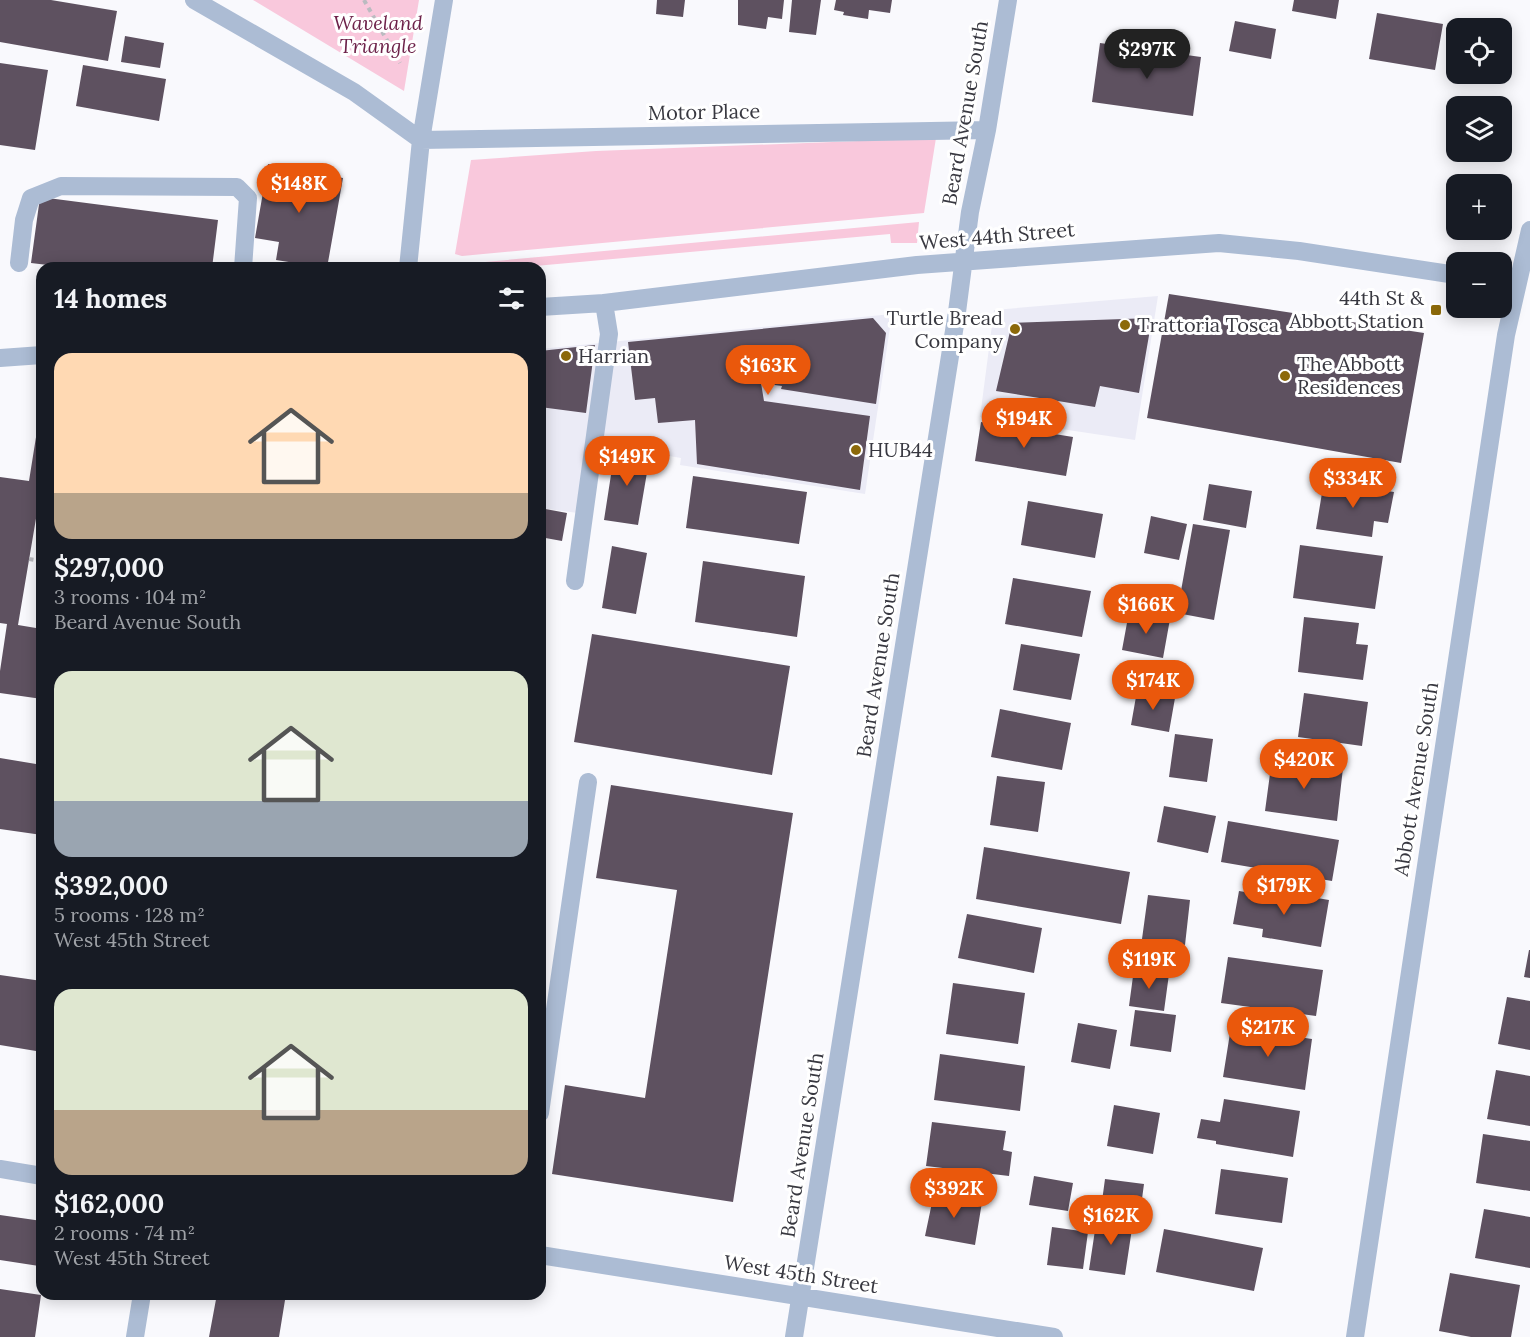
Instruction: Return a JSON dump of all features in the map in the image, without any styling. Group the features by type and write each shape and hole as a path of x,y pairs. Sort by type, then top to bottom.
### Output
{"street":[{"path":"194,0 354,92 421,140"},
{"path":"409,262 421,140 444,0"},
{"name":"Beard Avenue South","path":"794,1337 970,212 987,130 1008,0"},
{"name":"Motor Place","path":"421,140 987,130"},
{"path":"19,263 24,220 31,198 61,186 237,187 248,198 243,262"},
{"name":"Abbott Avenue South","path":"1355,1337 1503,354 1516,284 1530,230"},
{"name":"West 44th Street","path":"546,307 604,303 964,261 1219,243 1299,251 1446,273"},
{"path":"575,581 609,334 604,303"},
{"path":"0,358 36,355"},
{"path":"546,1072 588,782"},
{"path":"0,1169 36,1175"},
{"name":"West 45th Street","path":"546,1256 1054,1337"},
{"path":"135,1337 141,1300"}],"path":[{"path":"364,0 400,63"},
{"path":"29,559 36,560"}],"shaded area":[{"path":"1158,296 1135,440 980,417 994,310"},
{"path":"892,314 865,494 680,465 681,458 588,442 578,513 546,509 546,348"}],"green space":[{"name":"Waveland Triangle","path":"253,0 419,0 404,91"},
{"path":"936,138 924,213 462,256 455,254 471,160 596,151"},
{"path":"919,222 917,243 891,243 890,234 546,265 546,262 485,262"}],"building":[{"path":"0,0 51,0 117,11 108,61 0,42"},
{"path":"657,0 685,0 683,17 656,14"},
{"path":"738,0 784,0 782,19 768,17 766,29 738,25"},
{"path":"792,0 821,0 816,35 789,32"},
{"path":"836,0 892,0 890,13 869,10 868,19 843,15 844,12 834,10"},
{"path":"1294,0 1339,0 1336,19 1292,11"},
{"path":"1377,13 1443,24 1435,70 1369,59"},
{"path":"1235,21 1276,29 1271,59 1229,51"},
{"path":"125,36 164,43 160,68 121,62"},
{"path":"1100,43 1201,57 1193,116 1092,102"},
{"path":"0,63 48,70 35,150 0,145"},
{"path":"83,65 166,79 159,121 76,106"},
{"path":"268,164 343,178 328,262 276,260 279,242 255,238"},
{"path":"40,197 218,220 213,262 31,263"},
{"name":"The Abbott Residences","path":"1169,294 1424,333 1401,463 1147,418"},
{"path":"873,318 886,333 876,404 781,389 782,386 761,383 764,401 870,416 860,490 697,464 695,420 658,423 655,398 635,400 628,342"},
{"path":"1152,318 1139,393 1100,386 1095,407 996,391 1012,323"},
{"path":"595,345 586,413 546,408 546,350"},
{"path":"981,422 1073,437 1066,476 975,461"},
{"path":"36,437 36,518 18,625 36,628 36,698 0,693 0,671 7,624 0,623 0,477 29,481"},
{"path":"615,449 650,455 638,525 604,520"},
{"path":"693,476 807,492 799,544 686,528"},
{"path":"1324,481 1394,492 1388,523 1374,521 1372,537 1316,529"},
{"path":"1209,484 1252,491 1246,528 1203,520"},
{"path":"1028,501 1103,514 1095,558 1021,545"},
{"path":"546,509 567,513 562,541 546,538"},
{"path":"1151,516 1187,524 1179,560 1144,553"},
{"path":"1193,524 1230,530 1214,620 1177,613"},
{"path":"1300,545 1383,556 1375,609 1293,598"},
{"path":"612,546 647,553 636,614 602,608"},
{"path":"703,561 805,576 797,637 695,622"},
{"path":"1013,578 1091,591 1082,637 1005,624"},
{"path":"1129,612 1170,619 1163,658 1122,650"},
{"path":"1304,617 1359,623 1356,644 1368,645 1363,680 1298,672"},
{"path":"592,634 790,666 772,775 574,742"},
{"path":"1021,644 1080,654 1071,700 1013,690"},
{"path":"1137,691 1175,698 1169,732 1131,725"},
{"path":"1304,693 1368,702 1362,746 1298,737"},
{"path":"1000,709 1071,723 1062,770 991,757"},
{"path":"1175,734 1213,739 1207,782 1169,777"},
{"path":"0,758 36,764 36,834 0,829"},
{"path":"1272,759 1343,768 1337,821 1265,811"},
{"path":"997,776 1045,782 1038,832 990,825"},
{"path":"611,785 793,813 733,1202 552,1174 565,1085 645,1098 677,890 596,878"},
{"path":"1164,806 1216,816 1208,853 1157,842"},
{"path":"1228,821 1339,840 1332,881 1221,862"},
{"path":"984,847 1130,872 1121,924 976,899"},
{"path":"1270,890 1329,900 1321,947 1262,937 1263,929 1233,924 1239,891 1269,896"},
{"path":"1148,895 1190,900 1185,945 1142,939"},
{"path":"967,914 1042,928 1034,973 958,958"},
{"path":"1530,950 1530,978 1524,977"},
{"path":"1228,957 1323,970 1316,1016 1221,1003"},
{"path":"1134,969 1169,974 1164,1011 1129,1006"},
{"path":"0,975 36,980 36,1051 0,1045"},
{"path":"953,983 1025,993 1018,1044 946,1034"},
{"path":"1507,997 1530,1001 1530,1050 1498,1044"},
{"path":"1135,1010 1176,1015 1171,1052 1130,1046"},
{"path":"1078,1023 1117,1030 1110,1069 1071,1062"},
{"path":"1231,1027 1312,1039 1305,1090 1223,1077"},
{"path":"940,1054 1025,1066 1020,1111 934,1100"},
{"path":"1496,1070 1530,1076 1530,1126 1487,1119"},
{"path":"1224,1099 1300,1111 1293,1157 1216,1144 1216,1141 1197,1138 1201,1119 1220,1122"},
{"path":"1114,1105 1160,1113 1153,1154 1107,1146"},
{"path":"932,1122 1006,1131 1003,1150 1012,1152 1009,1176 926,1166"},
{"path":"1483,1134 1530,1141 1530,1191 1476,1183"},
{"path":"1221,1169 1288,1178 1282,1223 1215,1214"},
{"path":"1034,1176 1073,1183 1068,1211 1029,1205"},
{"path":"1105,1179 1144,1184 1139,1221 1100,1216"},
{"path":"934,1193 982,1202 975,1245 925,1236"},
{"path":"1484,1209 1530,1217 1530,1268 1475,1258"},
{"path":"0,1215 36,1220 36,1266 0,1260"},
{"path":"1097,1217 1133,1222 1125,1275 1089,1270"},
{"path":"1052,1227 1088,1232 1083,1269 1047,1265"},
{"path":"1164,1229 1263,1248 1254,1291 1156,1272"},
{"path":"1450,1273 1520,1285 1511,1337 1471,1337 1439,1331"},
{"path":"0,1289 36,1294 36,1300 40,1300 35,1337 0,1337"},
{"path":"216,1300 285,1300 279,1337 209,1337"}],"place":[{"name":"44th St & Abbott Station","path":"1436,310"},
{"name":"Trattoria Tosca","path":"1125,325"},
{"name":"Turtle Bread Company","path":"1015,329"},
{"name":"Harrian","path":"566,356"},
{"name":"The Abbott Residences","path":"1285,376"},
{"name":"HUB44","path":"856,450"}]}
